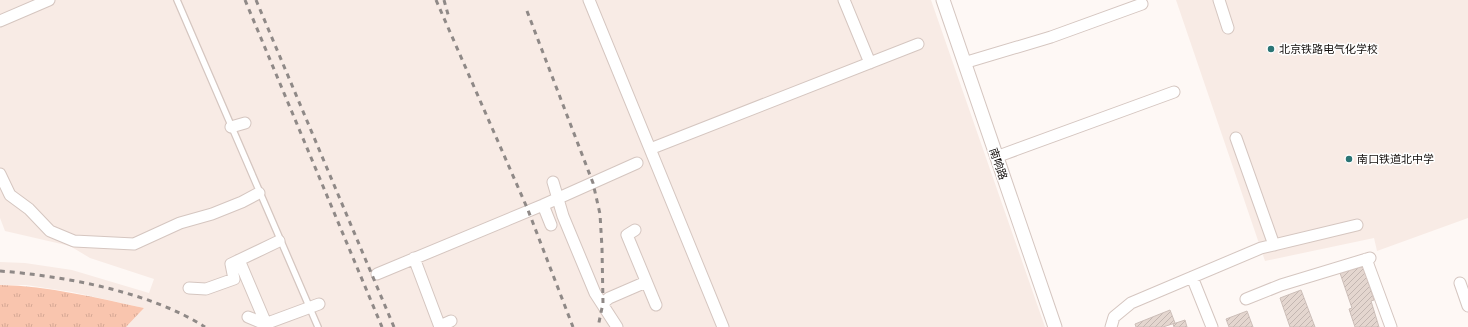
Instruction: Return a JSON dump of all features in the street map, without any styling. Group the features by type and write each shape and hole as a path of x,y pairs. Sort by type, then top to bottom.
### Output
{"street":[{"path":"0,21 49,0"},
{"path":"589,0 723,327"},
{"path":"844,0 870,63"},
{"name":"南响路","path":"943,0 1055,327"},
{"path":"1218,0 1228,28"},
{"path":"967,62 1051,37 1142,4"},
{"path":"650,149 918,44"},
{"path":"996,157 1174,92"},
{"path":"231,128 245,123"},
{"path":"1236,138 1274,245"},
{"path":"378,274 543,205 556,197 593,183 637,163"},
{"path":"0,174 10,195 29,209 50,232 74,241 134,244 180,223 212,214 242,202 259,193"},
{"path":"552,182 556,197 595,293 603,303 617,327"},
{"path":"543,205 551,225"},
{"path":"1111,327 1114,317 1131,303 1261,248 1357,225"},
{"path":"635,230 627,235 656,305"},
{"path":"189,288 206,289 234,279 231,264 280,241"},
{"path":"414,258 440,326 451,321"},
{"path":"1246,299 1280,285 1368,258 1391,327"},
{"path":"239,260 267,325"},
{"path":"1192,277 1212,327"},
{"path":"603,303 608,298 646,282"},
{"path":"1460,283 1468,306"},
{"path":"248,318 267,325 314,305"}],"lane":[{"path":"177,0 280,241 314,305 318,327"}],"shaded area":[{"path":"0,0 931,0 1045,327 126,327 144,308 72,292 26,285 0,285 0,262 25,263 72,270 149,293 154,279 90,258 70,246 5,231 0,218"},
{"name":"南口铁道北中学","path":"1176,0 1468,0 1468,218 1377,251 1374,238 1265,261"}],"green space":[{"path":"0,285 55,290 144,308 126,327 0,327"}],"building":[{"path":"1363,266 1374,300 1371,301 1379,327 1355,327 1349,309 1352,308 1340,273"},
{"path":"1301,290 1315,327 1290,327 1280,298"},
{"path":"1170,310 1175,323 1163,327 1136,327 1135,324"},
{"path":"1247,311 1253,327 1229,327 1226,319"},
{"path":"1185,320 1187,327 1174,327 1173,324"}],"railway":[{"path":"245,0 382,327"},
{"path":"256,0 394,327"},
{"path":"436,0 528,210 573,327"},
{"path":"444,0 449,18"},
{"path":"527,11 593,183 600,214 603,303 598,327"},
{"path":"0,271 25,273 79,282 133,295 159,304 205,327"}],"place":[{"name":"北京铁路电气化学校","path":"1271,49"},
{"name":"南口铁道北中学","path":"1349,159"}]}
